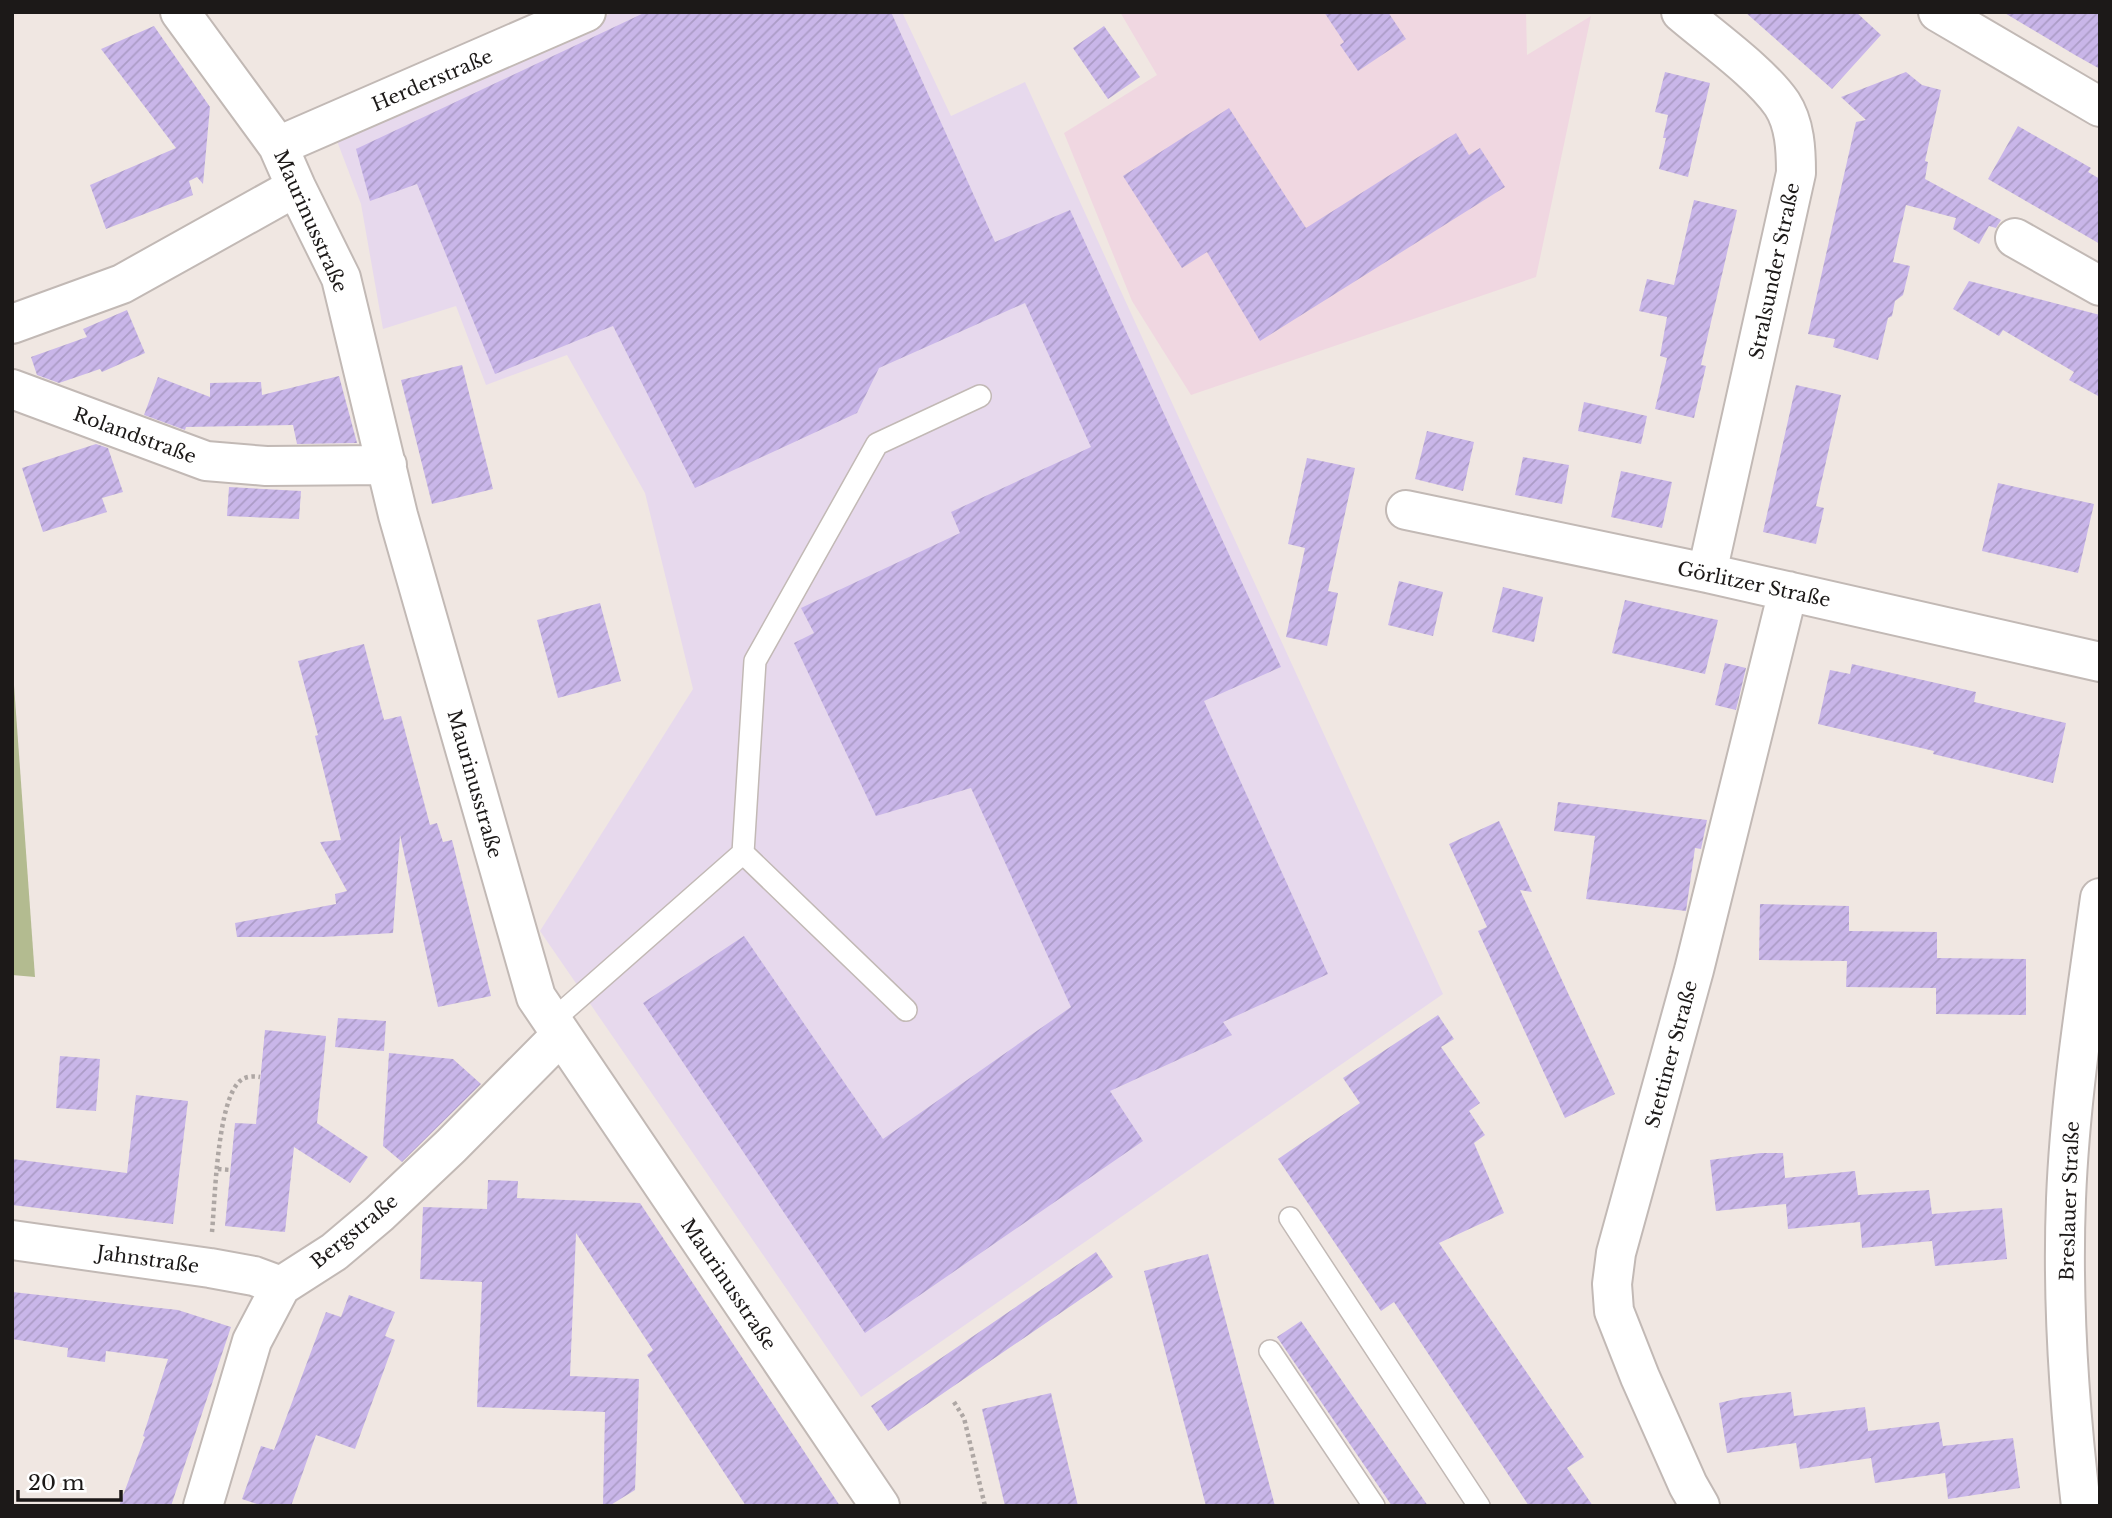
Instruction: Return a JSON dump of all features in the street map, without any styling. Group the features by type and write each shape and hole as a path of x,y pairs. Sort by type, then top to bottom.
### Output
{"street":[{"name":"Maurinusstraße","path":"180,12 278,146 341,278 402,529 536,997 880,1506"},
{"name":"Herderstraße","path":"278,146 586,12"},
{"name":"Stralsunder Straße","path":"1681,12 1765,84 1783,106 1796,147 1796,173 1707,573"},
{"path":"1938,12 2100,107"},
{"path":"12,324 122,284 296,187"},
{"path":"2015,238 2100,286"},
{"name":"Rolandstraße","path":"12,389 206,461 266,466 387,465"},
{"name":"Görlitzer Straße","path":"1406,510 2099,655"},
{"name":"Stettiner Straße","path":"1700,1506 1688,1485 1636,1366 1615,1311 1612,1284 1616,1253 1694,970 1788,591"},
{"name":"Breslauer Straße","path":"2081,1506 2072,1429 2066,1199 2074,1085 2100,898"},
{"name":"Bergstraße","path":"203,1506 252,1341 281,1286 334,1252 379,1214 451,1146 556,1029"},
{"name":"Jahnstraße","path":"12,1240 209,1268 254,1276 281,1286"}],"lane":[{"path":"556,1029 743,853 755,661 877,444 980,396"},
{"path":"743,853 906,1010"},
{"path":"1290,1218 1479,1506"},
{"path":"1270,1351 1374,1506"}],"path":[{"path":"209,1268 223,1121 240,1080 251,1076 260,1077"},
{"path":"218,1169 230,1170"},
{"path":"954,1402 964,1418 985,1506"}],"shaded area":[{"path":"614,12 902,12 951,116 1025,82 1443,994 861,1397 540,931 693,689 645,493 567,355 486,385 456,306 383,329 361,204 337,141"},
{"path":"1120,12 1526,12 1527,55 1591,16 1536,277 1191,395 1132,301 1064,133 1157,75"}],"green space":[{"path":"14,685 35,977 12,975"}],"building":[{"path":"646,12 891,12 995,242 1070,210 1281,667 1204,701 1328,974 1223,1022 1232,1035 1110,1091 1143,1141 865,1333 643,1003 744,936 883,1139 1071,1007 971,788 876,816 794,643 814,633 801,608 960,533 951,512 1091,447 1025,303 879,368 857,413 695,488 613,326 495,374 417,184 370,201 356,149"},
{"path":"1324,12 1388,12 1406,39 1358,71 1340,45 1344,42"},
{"path":"1745,12 1856,12 1881,35 1832,89"},
{"path":"2003,12 2100,12 2100,69 2075,55"},
{"path":"154,26 210,107 203,184 197,177 189,181 193,195 106,229 90,185 176,148 101,49"},
{"path":"1104,26 1140,77 1108,99 1073,48"},
{"path":"1665,72 1710,83 1688,177 1659,169 1668,115 1655,112"},
{"path":"1906,72 1922,85 1941,90 1925,161 1928,162 1925,179 2001,220 1996,228 1989,226 1979,244 1953,229 1956,218 1906,205 1893,262 1910,266 1903,295 1895,301 1892,316 1888,318 1878,360 1833,347 1835,339 1808,334 1856,122 1866,120 1841,97"},
{"path":"1229,108 1306,228 1456,133 1469,155 1480,148 1505,187 1260,341 1207,252 1182,268 1123,176"},
{"path":"2018,126 2091,168 2088,172 2100,179 2100,244 1988,179"},
{"path":"1694,200 1737,210 1701,365 1706,366 1694,418 1655,409 1667,358 1660,356 1667,317 1639,311 1647,279 1674,285"},
{"path":"1969,281 2100,315 2100,397 2069,380 2074,372 2003,330 1999,336 1953,309"},
{"path":"127,310 145,353 102,372 100,369 59,383 37,375 31,357 87,337 83,329"},
{"path":"462,365 493,489 432,504 401,380"},
{"path":"339,376 357,443 297,444 293,425 186,427 185,430 144,415 158,377 210,397 210,383 261,382 262,395"},
{"path":"1796,385 1841,395 1816,506 1824,508 1816,544 1763,532"},
{"path":"1584,402 1647,416 1641,444 1578,431"},
{"path":"1427,431 1474,442 1463,491 1415,479"},
{"path":"96,444 108,448 123,492 102,498 107,512 43,532 22,468"},
{"path":"1523,457 1569,465 1562,504 1515,495"},
{"path":"1307,458 1355,468 1328,591 1338,593 1327,646 1286,637 1305,548 1288,544"},
{"path":"1621,471 1672,482 1662,528 1611,517"},
{"path":"1998,483 2094,504 2078,573 1982,551"},
{"path":"229,487 301,491 299,519 227,516"},
{"path":"1399,581 1443,592 1433,636 1388,625"},
{"path":"1503,587 1543,597 1534,642 1492,632"},
{"path":"1625,600 1718,620 1705,674 1612,653"},
{"path":"600,603 621,681 558,698 537,620"},
{"path":"364,644 384,720 401,716 430,825 437,823 443,842 452,840 491,996 438,1007 400,835 393,933 323,937 237,937 235,923 336,904 335,894 347,891 320,842 341,840 315,736 318,735 298,661"},
{"path":"1725,663 1746,668 1736,710 1715,705"},
{"path":"1852,664 1976,692 1974,702 2066,723 2053,783 1818,724 1830,670 1850,674"},
{"path":"1558,802 1707,820 1701,849 1695,848 1686,911 1586,899 1595,836 1554,831"},
{"path":"1499,821 1532,892 1520,890 1615,1094 1565,1118 1478,931 1487,927 1449,844"},
{"path":"1760,904 1849,906 1849,931 1937,932 1937,958 2026,959 2026,1015 1936,1014 1936,988 1846,987 1847,961 1759,960"},
{"path":"1438,1015 1454,1039 1441,1047 1480,1103 1469,1111 1485,1135 1474,1143 1504,1213 1439,1243 1584,1457 1567,1468 1593,1506 1529,1506 1394,1302 1381,1311 1278,1159 1360,1103 1343,1078"},
{"path":"338,1018 386,1021 384,1051 335,1047"},
{"path":"265,1030 326,1036 317,1123 368,1157 350,1183 294,1147 285,1232 225,1226 235,1123 256,1124"},
{"path":"389,1053 453,1059 481,1084 402,1162 383,1146"},
{"path":"60,1056 100,1059 96,1111 56,1108"},
{"path":"136,1095 188,1101 173,1224 12,1205 12,1159 127,1173"},
{"path":"1783,1153 1785,1178 1855,1171 1858,1195 1929,1190 1932,1214 2002,1208 2007,1259 1935,1266 1932,1241 1862,1248 1860,1222 1788,1229 1786,1204 1716,1211 1710,1160"},
{"path":"488,1180 518,1181 517,1198 640,1203 840,1506 746,1506 647,1355 653,1350 576,1233 570,1376 639,1379 635,1490 609,1506 603,1506 605,1412 477,1407 482,1282 420,1279 423,1207 487,1209"},
{"path":"1096,1252 1113,1277 888,1431 871,1406"},
{"path":"1208,1254 1275,1506 1206,1506 1144,1271"},
{"path":"12,1292 178,1310 231,1327 171,1506 119,1506 145,1437 143,1436 168,1359 106,1351 105,1362 67,1357 68,1348 12,1339"},
{"path":"349,1295 395,1312 385,1336 395,1340 355,1449 316,1435 291,1506 263,1506 242,1499 261,1446 274,1450 326,1312 341,1317"},
{"path":"1301,1321 1428,1506 1392,1506 1277,1337"},
{"path":"1791,1392 1794,1416 1865,1407 1868,1431 1939,1422 1943,1446 2013,1438 2020,1488 1948,1499 1945,1473 1875,1483 1871,1458 1800,1469 1796,1443 1727,1453 1719,1403"},
{"path":"1051,1393 1078,1506 1005,1506 982,1409"}]}
